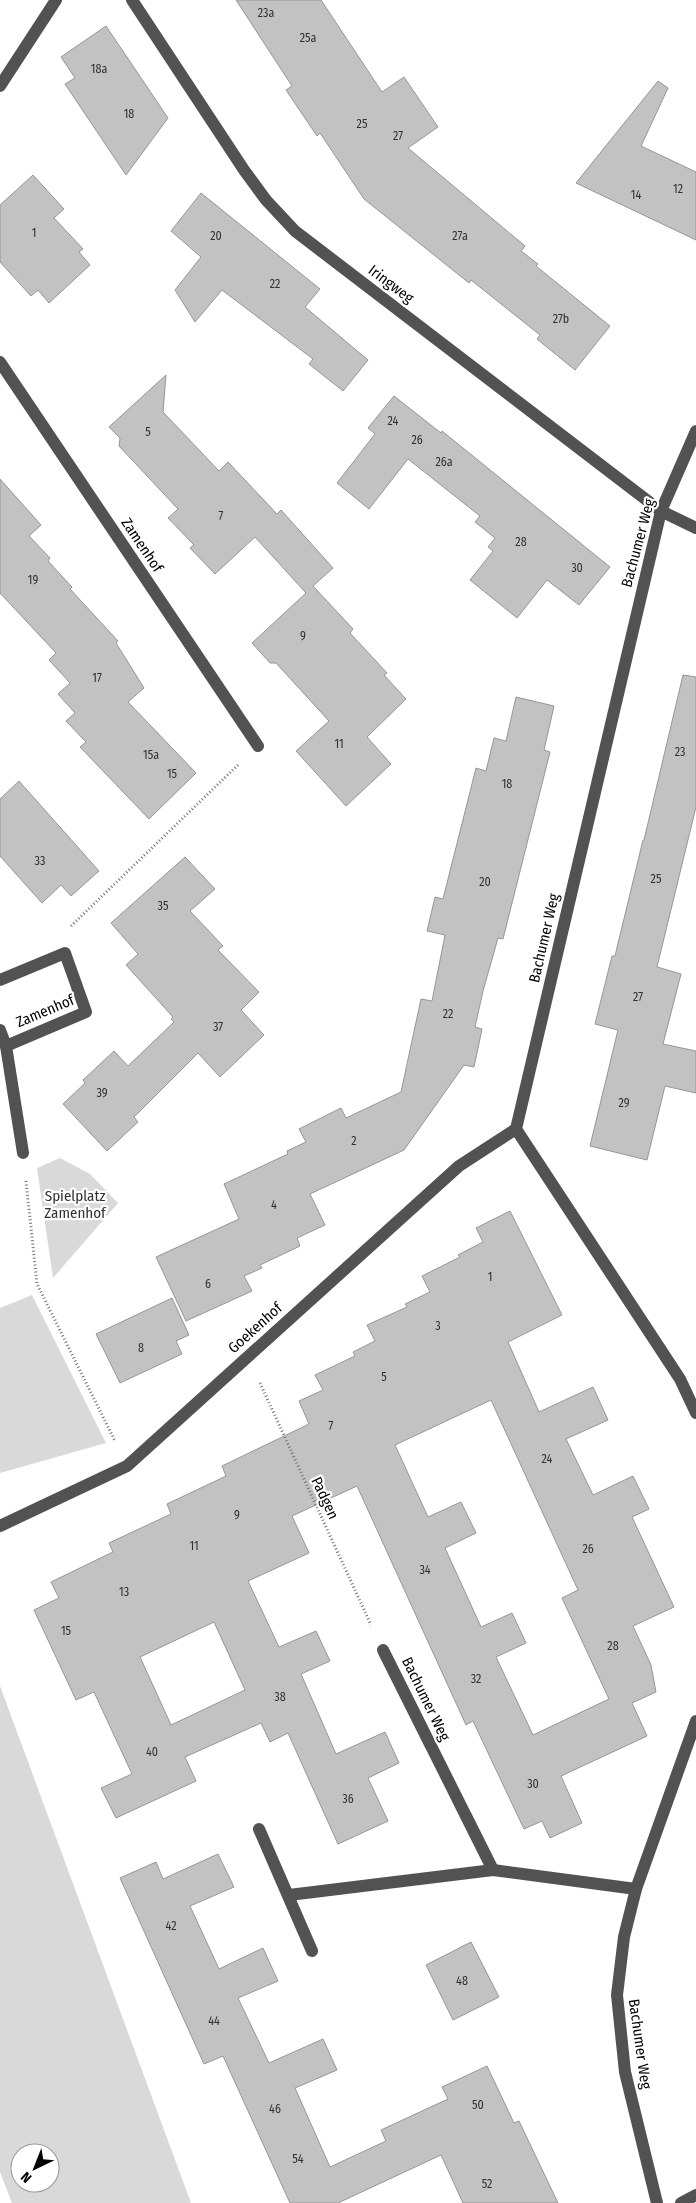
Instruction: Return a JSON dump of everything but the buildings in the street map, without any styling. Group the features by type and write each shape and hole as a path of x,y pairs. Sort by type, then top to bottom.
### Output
{"street":[{"path":"0,86 56,0"},
{"name":"Iringweg","path":"132,0 244,170 266,200 295,231 661,511 696,528"},
{"name":"Zamenhof","path":"0,362 258,746"},
{"name":"Bachumer Weg","path":"516,1129 661,511 696,431"},
{"path":"0,980 65,954"},
{"name":"Zamenhof","path":"6,1046 86,1012 65,954"},
{"name":"Zamenhof","path":"0,1030 6,1046 23,1153"},
{"path":"516,1129 680,1379 696,1413"},
{"name":"Goekenhof","path":"0,1526 127,1466 459,1166 516,1129"},
{"name":"Bachumer Weg","path":"383,1650 493,1870"},
{"name":"Bachumer Weg","path":"657,2203 625,2072 617,1995 624,1937 636,1888 696,1721"},
{"path":"259,1830 312,1951"},
{"path":"289,1895 493,1870 636,1888"},
{"path":"681,2203 696,2195"}],"path":[{"path":"65,954 71,924 258,746"},
{"path":"23,1153 37,1284 127,1466"},
{"name":"Padgen","path":"247,1356 383,1650"}],"green space":[{"name":"Spielplatz Zamenhof","path":"60,1158 90,1174 118,1203 53,1278 37,1168"},
{"path":"32,1295 106,1443 0,1473 0,1308"},
{"path":"0,1686 191,2203 12,2203 0,2172"}]}
